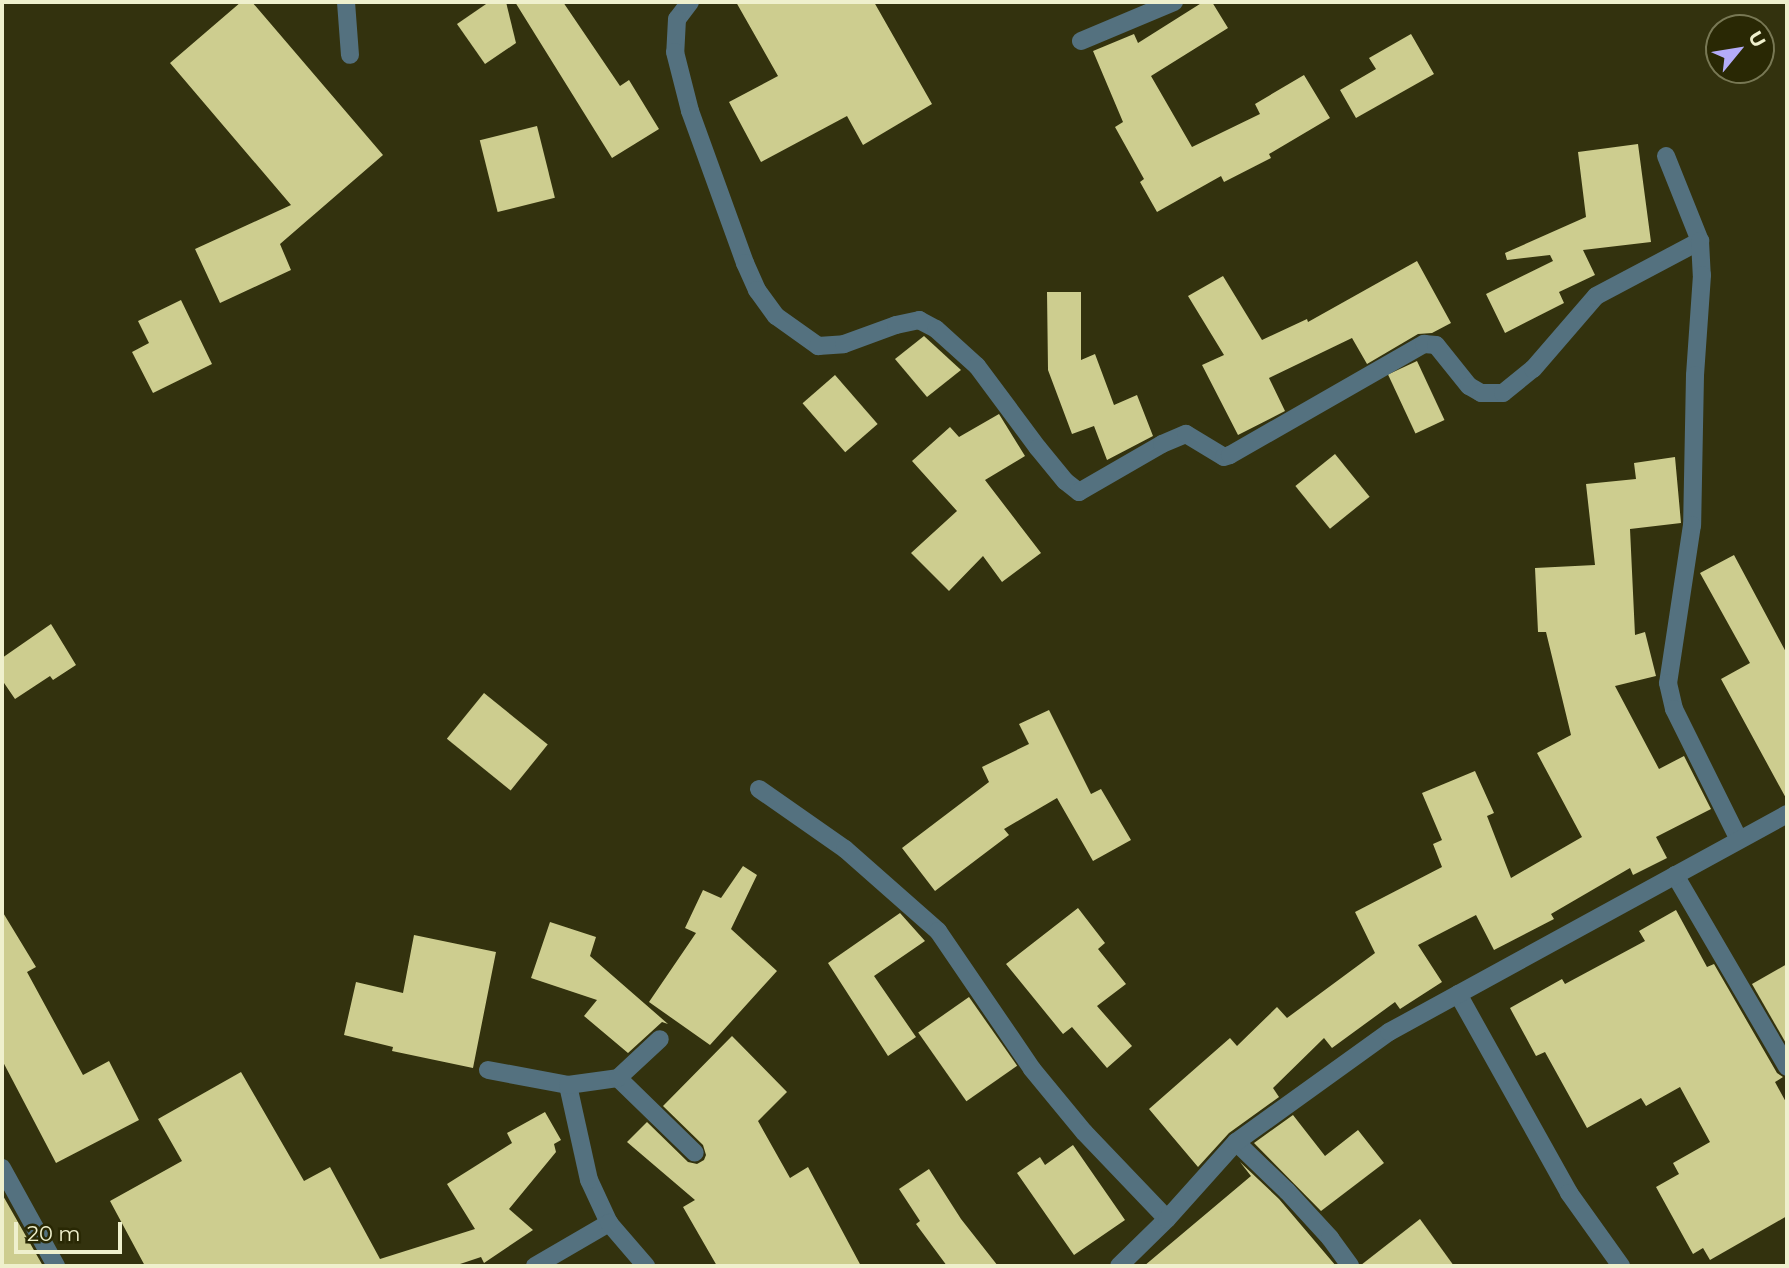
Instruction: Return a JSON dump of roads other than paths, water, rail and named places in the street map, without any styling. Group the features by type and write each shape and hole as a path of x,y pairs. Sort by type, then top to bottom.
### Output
{"street":[{"path":"346,2 350,55"},
{"path":"690,2 677,19 675,52 690,111 745,263 758,290 776,316 818,346 844,344 896,324 919,320 936,329 977,366 1038,448 1065,481 1079,492 1085,492 1163,444 1186,434 1224,457 1230,455 1424,344 1436,345 1469,386 1481,393 1503,393 1533,369 1596,296 1700,241"},
{"path":"1081,41 1174,2"},
{"path":"1666,156 1700,241 1702,275 1695,375 1692,525 1668,683 1674,709 1739,840"},
{"path":"760,789 845,849 938,931 1032,1069 1084,1132 1167,1219"},
{"path":"1119,1266 1167,1219 1236,1142 1389,1032 1787,814"},
{"path":"1675,875 1787,1067"},
{"path":"1458,994 1569,1193 1621,1266"},
{"path":"488,1070 568,1085 618,1078 660,1039"},
{"path":"618,1078 695,1153"},
{"path":"568,1085 589,1180 609,1223 646,1266"},
{"path":"1236,1142 1287,1191 1330,1238 1350,1266"},
{"path":"2,1168 56,1266"},
{"path":"535,1266 609,1223"}]}
